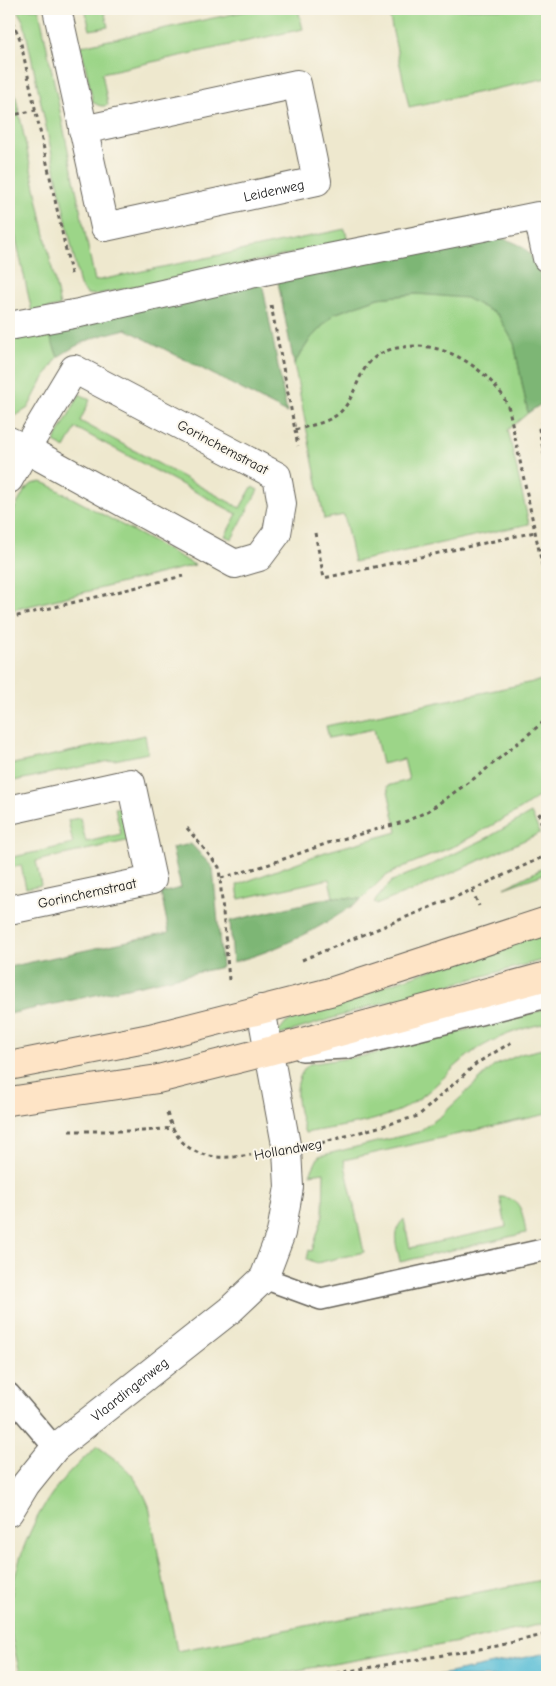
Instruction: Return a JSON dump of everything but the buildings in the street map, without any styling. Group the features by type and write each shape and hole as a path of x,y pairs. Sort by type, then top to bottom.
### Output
{"street":[{"name":"Leidenweg","path":"57,9 83,130 104,227 317,182 297,84 83,130"},
{"path":"9,326 79,313 264,271 543,215 547,258"},
{"name":"Gorinchemstraat","path":"9,480 18,445 74,369 277,476 282,504 277,532 259,557 235,564 18,445"},
{"name":"Gorinchemstraat","path":"9,810 131,783 152,880 9,910"},
{"path":"9,1066 150,1038 330,992 547,920"},
{"path":"9,1101 158,1079 547,976"},
{"name":"Vlaardingenweg","path":"9,1512 26,1484 55,1448 230,1310 264,1278 281,1233 288,1188 287,1150 260,1009"}],"lane":[{"path":"269,1051 346,1048 547,998"},
{"path":"264,1278 322,1299 547,1249"},
{"path":"9,1394 55,1448"}],"path":[{"path":"9,14 20,39 79,313"},
{"path":"9,116 36,110"},
{"path":"264,271 298,448"},
{"path":"295,430 337,415 348,404 359,377 377,355 391,349 411,346 428,346 448,351 480,372 501,392 509,409 547,588"},
{"path":"547,414 539,428 547,468"},
{"path":"314,532 324,578 535,532"},
{"path":"9,618 191,575"},
{"path":"221,878 267,866 328,843 407,821 428,811 479,775 547,719"},
{"path":"547,808 539,815 547,840"},
{"path":"188,828 219,867 230,986"},
{"path":"294,963 472,890 547,855"},
{"name":"Hollandweg","path":"64,1131 143,1131 173,1128 186,1147 199,1154 232,1158 318,1144 418,1116 477,1063 506,1044 515,1041"},
{"path":"313,1677 497,1646 547,1634"}],"green space":[{"path":"17,9 39,9 95,281 345,229 348,242 94,295 87,294 80,286 24,23"},
{"path":"85,9 104,9 108,27 90,30"},
{"path":"256,9 298,9 303,29 102,73 108,105 100,106 93,102 81,46"},
{"path":"388,9 547,9 547,78 409,107"},
{"path":"9,65 60,306 32,312 9,207"},
{"path":"497,237 518,244 525,249 536,264 542,281 548,344 547,400 528,413 514,343 498,315 466,298 416,294 378,298 334,314 311,338 294,364 277,277"},
{"path":"261,277 287,413 126,329 90,339 58,357 46,326"},
{"path":"416,294 465,297 498,315 514,343 528,413 508,430 529,524 354,562 344,515 324,519 294,364 311,338 334,314 378,298"},
{"path":"46,326 58,357 42,381 28,408 17,415 9,416 9,341"},
{"path":"80,394 90,400 80,421 240,508 252,487 258,490 232,539 225,536 237,514 76,428 65,448 54,442"},
{"path":"41,482 195,565 9,611 9,519 25,490 32,484"},
{"path":"547,679 547,791 521,809 457,845 405,866 384,877 362,899 333,897 329,879 239,899 237,885 325,852 397,832 387,786 409,780 404,759 382,764 374,729 329,738 326,726"},
{"path":"145,735 148,753 9,782 9,765"},
{"path":"124,807 131,840 36,861 41,885 26,888 21,865 9,868 9,858 73,844 68,820 80,818 86,842 121,834 115,808"},
{"path":"531,813 540,833 419,888 378,904 374,902 392,881 487,838"},
{"path":"191,844 213,868 222,967 9,1014 9,967 169,932 161,893 181,888 172,848"},
{"path":"547,866 547,873 504,888"},
{"path":"333,897 362,899 332,919 284,944 233,962 230,921"},
{"path":"547,931 547,959 368,1007 280,1035 278,1033 286,1023 301,1014"},
{"path":"547,1009 547,1023 509,1034 473,1052 435,1086 411,1104 374,1120 305,1133 298,1106 297,1088 303,1071 309,1064 369,1055"},
{"path":"547,1048 547,1114 344,1160 364,1252 317,1263 307,1259 309,1250 312,1251 323,1215 324,1172 310,1174 319,1156 418,1132 441,1116 494,1066 521,1054"},
{"path":"500,1197 513,1200 520,1208 526,1233 400,1262 396,1245 396,1234 404,1219 410,1248 506,1227"},
{"path":"97,1446 129,1471 149,1506 177,1651 547,1579 547,1623 470,1640 259,1677 21,1677 12,1640 10,1617 14,1583 23,1549 38,1516 57,1487"}],"water":[{"path":"547,1653 547,1677 430,1677"}]}
